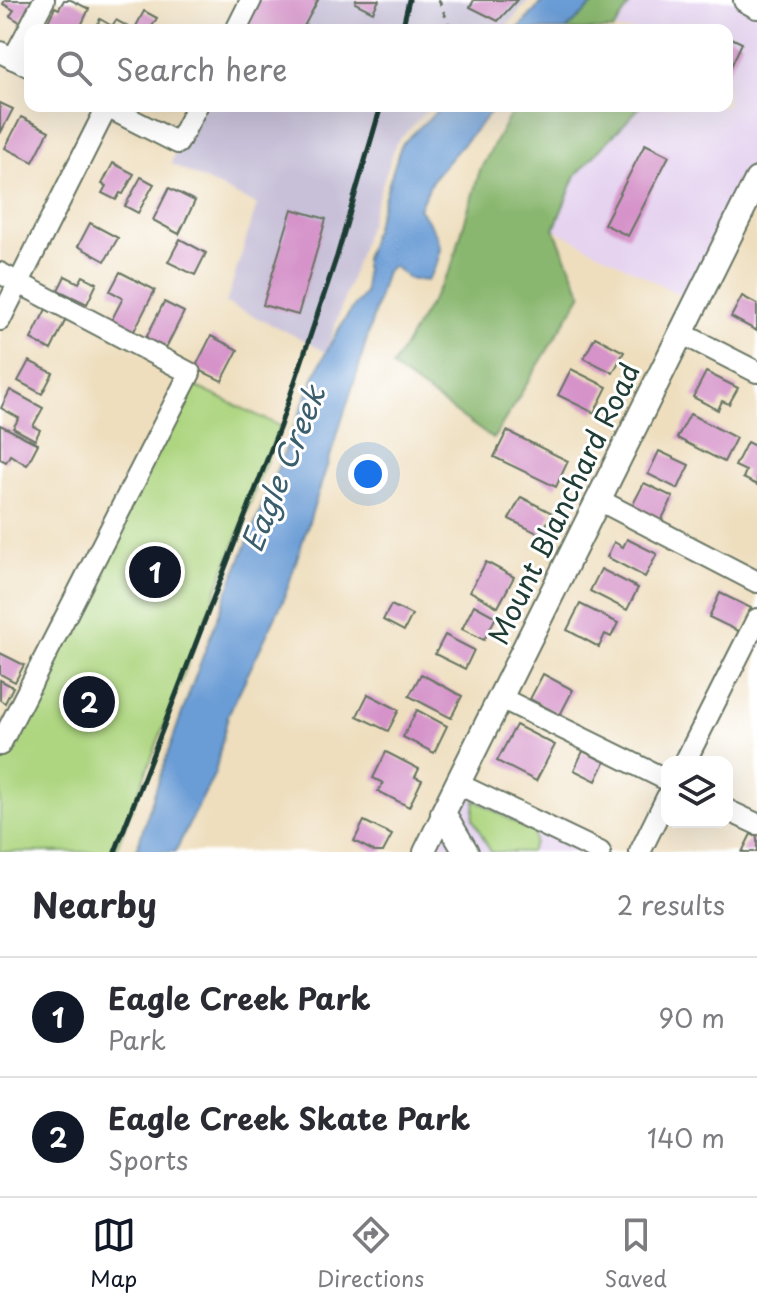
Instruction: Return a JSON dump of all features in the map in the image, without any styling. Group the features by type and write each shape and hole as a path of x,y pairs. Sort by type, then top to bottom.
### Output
{"main road":[{"path":"746,0 757,6"},
{"name":"Mount Blanchard Road","path":"443,813 757,180"},
{"path":"443,813 466,852"}],"street":[{"path":"32,24 44,0"},
{"path":"239,24 251,0"},
{"path":"14,59 24,39"},
{"path":"0,320 103,112"},
{"path":"118,112 178,143 194,112"},
{"path":"0,273 190,373 7,714 0,745"},
{"path":"681,333 757,372"},
{"path":"599,500 757,582"},
{"path":"688,756 757,619"},
{"path":"501,698 661,777"},
{"path":"458,784 600,852"},
{"path":"640,852 661,809"},
{"path":"424,852 443,813"},
{"path":"733,813 757,824"}],"path":[{"path":"439,0 449,24"}],"shaded area":[{"path":"251,0 529,0 508,24 239,24"},
{"path":"633,0 757,0 757,180 696,303 554,229 575,112 733,112 733,24 617,24"},
{"path":"194,112 425,112 396,143 326,353 226,303 257,205 171,164"},
{"path":"458,784 600,852 424,852"}],"green space":[{"path":"598,0 631,0 617,24 572,24"},
{"path":"512,112 635,112 576,175 554,229 582,294 493,439 392,367 451,268 480,170"},
{"path":"186,382 280,426 115,852 0,852 0,742"},
{"path":"475,800 534,833 530,852 491,852 473,819"}],"water":[{"path":"544,0 598,0 572,24 522,24"},
{"name":"Eagle Creek","path":"436,112 491,112 434,177 419,208 436,235 440,251 427,281 409,279 393,266 386,271 358,370 284,599 228,715 215,773 175,852 136,852 204,654 307,395 326,351 365,293 365,259 401,145"}],"building":[{"path":"5,0 32,0 20,22 10,16 14,10 3,4"},
{"path":"64,0 71,0 89,9 82,24 47,24 55,7 59,9"},
{"path":"258,0 318,0 305,24 245,24"},
{"path":"356,0 379,0 373,12 355,3"},
{"path":"474,0 517,0 498,21 470,7"},
{"path":"144,11 157,18 154,24 137,24"},
{"path":"733,39 742,43 733,62"},
{"path":"0,103 13,109 0,134"},
{"path":"21,117 49,131 33,162 5,148"},
{"path":"645,144 669,156 628,236 604,224"},
{"path":"113,163 134,174 116,200 102,193 106,186 102,184"},
{"path":"141,177 154,184 138,213 125,206"},
{"path":"169,188 195,201 179,234 153,220"},
{"path":"292,209 326,219 298,315 263,305"},
{"path":"90,223 118,238 105,261 78,246"},
{"path":"180,239 206,253 195,275 168,262"},
{"path":"120,272 155,290 133,333 111,321 123,298 110,291"},
{"path":"65,276 79,283 83,276 97,283 87,304 58,290"},
{"path":"742,296 757,304 757,331 731,317"},
{"path":"164,302 184,312 166,348 146,338"},
{"path":"46,309 66,319 51,350 31,339"},
{"path":"211,336 238,350 222,381 195,368"},
{"path":"595,337 624,352 613,373 584,358"},
{"path":"29,361 53,373 42,394 18,381"},
{"path":"571,369 607,387 594,413 558,395"},
{"path":"706,372 738,388 729,404 722,401 718,410 693,397"},
{"path":"10,390 43,408 33,426 40,430 35,440 13,428 19,418 1,408"},
{"path":"690,414 736,438 724,462 677,438"},
{"path":"0,425 38,444 27,465 10,455 6,462 0,459"},
{"path":"507,431 568,461 556,487 494,457"},
{"path":"747,442 757,447 757,485 743,478 746,471 735,466"},
{"path":"659,451 689,465 678,489 648,474"},
{"path":"644,483 673,497 661,521 632,506"},
{"path":"521,497 552,513 541,535 509,519"},
{"path":"627,539 657,554 645,577 607,557 614,542 623,547"},
{"path":"486,562 514,577 498,607 470,591"},
{"path":"601,569 638,588 627,610 590,591"},
{"path":"720,593 751,608 740,632 709,617"},
{"path":"580,604 618,623 611,637 605,634 599,647 567,630"},
{"path":"391,605 412,615 404,631 383,620"},
{"path":"474,605 496,617 484,640 462,629"},
{"path":"445,635 474,650 465,669 435,654"},
{"path":"0,653 24,665 15,682 0,674"},
{"path":"421,674 462,696 451,718 409,696"},
{"path":"543,674 573,690 560,715 530,699"},
{"path":"0,680 13,687 5,703 0,700"},
{"path":"368,694 399,710 388,731 357,716"},
{"path":"417,710 447,726 434,753 403,737"},
{"path":"516,725 555,745 536,781 497,761"},
{"path":"583,751 605,762 596,781 574,770"},
{"path":"386,752 419,769 415,777 422,780 409,807 378,791 383,783 373,778"},
{"path":"364,821 392,835 383,852 375,852 354,841"},
{"path":"751,834 757,837 757,852 742,852"}],"railway":[{"path":"403,24 409,0"},
{"path":"115,852 280,426 337,256 379,112"}],"place":[{"name":"Eagle Creek Park","path":"155,572"},
{"name":"Eagle Creek Skate Park","path":"89,702"}]}
